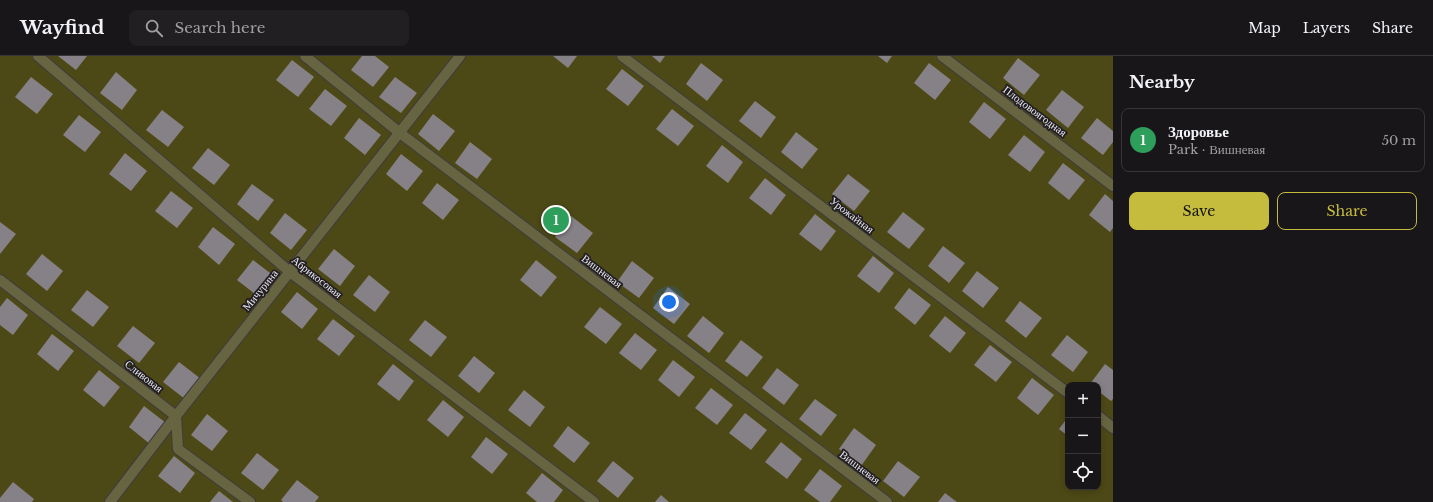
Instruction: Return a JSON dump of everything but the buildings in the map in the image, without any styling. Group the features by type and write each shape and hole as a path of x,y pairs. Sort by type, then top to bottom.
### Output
{"street":[{"name":"Абрикосовая","path":"38,56 290,272 594,502"},
{"name":"Вишневая","path":"305,56 400,134 887,502"},
{"name":"Мичурина","path":"110,502 460,56"},
{"name":"Урожайная","path":"622,56 1065,391"},
{"name":"Плодовоягодная","path":"942,56 1113,186"},
{"name":"Сливовая","path":"0,280 176,416"},
{"path":"176,416 178,448 250,502"},
{"path":"1100,418 1113,428"}],"shaded area":[{"path":"0,56 1113,56 1113,502 0,502"}],"place":[{"name":"Здоровье","path":"556,220"}]}
